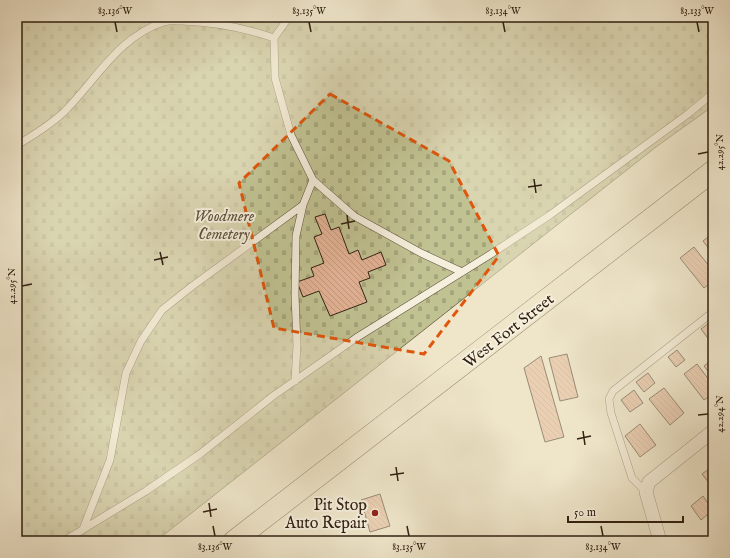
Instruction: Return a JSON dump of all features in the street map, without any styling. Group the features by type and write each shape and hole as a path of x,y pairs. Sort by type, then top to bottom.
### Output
{"main road":[{"name":"West Fort Street","path":"234,541 713,171"},
{"path":"260,541 263,528 272,511"}],"street":[{"path":"660,541 646,492 649,482 713,431"}],"lane":[{"path":"289,17 274,38 275,78 291,135 313,180 354,216 421,253 462,272"},
{"path":"17,145 41,131 63,113 123,45 146,28 166,21 189,21 232,26 274,38"},
{"path":"64,541 146,491 200,454 295,381 356,338 550,215 688,114 713,93"},
{"path":"295,381 297,345 295,295 296,236 303,205 313,180"},
{"path":"83,530 110,460 126,373 141,341 162,310 303,205"},
{"path":"646,492 632,478 611,413 609,399 613,391 713,312"}],"highlighted area":[{"path":"330,94 449,161 499,256 424,354 274,328 239,183"}],"green space":[{"name":"Woodmere Cemetery","path":"17,17 713,17 713,106 656,147 156,541 17,541"}],"building":[{"path":"325,214 331,230 339,227 349,254 358,250 362,260 381,252 386,265 368,272 370,278 359,282 367,302 330,316 319,291 303,297 297,282 314,276 311,268 324,263 314,237 322,234 315,217"},
{"path":"713,233 713,254 703,241"},
{"path":"694,247 713,271 713,281 704,288 680,258"},
{"path":"713,320 713,338 710,341 701,329"},
{"path":"677,350 685,360 676,367 668,357"},
{"path":"567,354 578,397 560,401 549,358"},
{"path":"541,356 564,437 545,442 524,368"},
{"path":"713,359 713,378 704,366"},
{"path":"697,364 713,385 713,394 704,400 684,374"},
{"path":"648,373 655,383 644,392 636,382"},
{"path":"664,388 684,413 670,425 649,399"},
{"path":"634,390 643,403 630,412 621,400"},
{"path":"640,424 656,445 640,457 625,436"},
{"path":"713,466 713,488 702,474"},
{"name":"Pit Stop Auto Repair","path":"380,494 390,526 370,532 361,500"},
{"path":"703,496 713,510 701,520 691,506"}],"place":[{"name":"Pit Stop Auto Repair","path":"375,513"}]}
